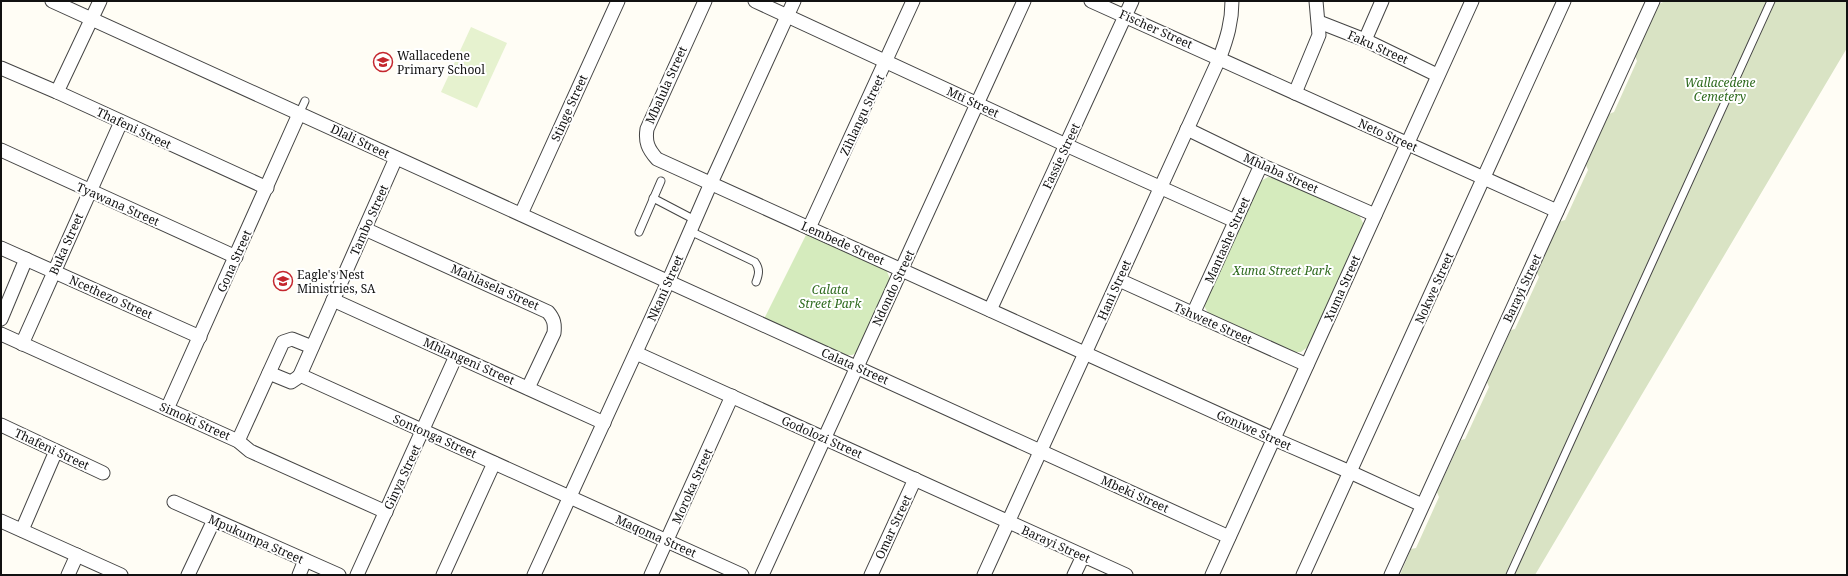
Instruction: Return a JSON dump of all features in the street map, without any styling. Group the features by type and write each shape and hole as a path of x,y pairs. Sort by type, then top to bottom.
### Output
{"street":[{"name":"Dlali Street","path":"52,1 668,282"},
{"path":"57,92 100,1"},
{"name":"Stinge Street","path":"521,214 618,1"},
{"name":"Mbalula Street","path":"705,1 649,123 646,137 649,151 657,159 711,183"},
{"name":"Mti Street","path":"755,1 1066,145 1235,221"},
{"name":"Nkani Street","path":"534,575 636,353 794,1"},
{"name":"Zihlangu Street","path":"809,228 913,1"},
{"name":"Ndondo Street","path":"762,575 1024,1"},
{"name":"Fischer Street","path":"1092,1 1220,57"},
{"name":"Fassie Street","path":"990,310 1132,1"},
{"name":"Hani Street","path":"984,575 1220,57 1229,34 1232,16 1232,1"},
{"path":"1295,94 1319,35 1316,1"},
{"path":"1365,40 1382,1"},
{"name":"Xuma Street","path":"1212,575 1437,75 1472,1"},
{"name":"Nokwe Street","path":"1303,575 1564,1"},
{"name":"Barayi Street","path":"1391,575 1653,1"},
{"name":"Faku Street","path":"1319,22 1365,40 1437,75"},
{"name":"Neto Street","path":"1220,57 1295,94 1557,211"},
{"name":"Thafeni Street","path":"1,68 267,188"},
{"name":"Gona Street","path":"167,409 299,114"},
{"name":"Buka Street","path":"22,344 53,271 121,122"},
{"name":"Mhlaba Street","path":"1187,129 1261,165 1375,214"},
{"name":"Tyawana Street","path":"1,150 90,192 236,257"},
{"name":"Tambo Street","path":"300,375 396,158"},
{"name":"Mantashe Street","path":"1193,314 1261,165"},
{"name":"Lembede Street","path":"711,183 1085,353"},
{"name":"Mahlasela Street","path":"365,229 548,312 553,317 555,324 554,333 528,388"},
{"name":"Ncethezo Street","path":"1,248 200,336"},
{"path":"1,320 26,259"},
{"name":"Tshwete Street","path":"1118,280 1307,365"},
{"name":"Calata Street","path":"668,282 1041,451"},
{"name":"Mhlangeni Street","path":"333,300 604,423"},
{"name":"Simoki Street","path":"1,334 238,441 250,451 386,512"},
{"path":"238,441 285,341 294,339 312,347"},
{"name":"Godolozi Street","path":"636,353 1008,522"},
{"name":"Goniwe Street","path":"1085,353 1422,505"},
{"name":"Ginya Street","path":"357,575 456,356"},
{"path":"269,373 291,382 300,375"},
{"name":"Sontonga Street","path":"300,375 570,497"},
{"name":"Moroka Street","path":"652,575 732,396"},
{"name":"Thafeni Street","path":"1,425 104,473"},
{"path":"22,530 56,451"},
{"name":"Mbeki Street","path":"1041,451 1229,537"},
{"path":"443,575 494,463"},
{"name":"Omar Street","path":"871,575 915,479"},
{"name":"Maqoma Street","path":"570,497 742,575"},
{"name":"Mpukumpa Street","path":"174,502 339,575"},
{"path":"1,520 121,575"},
{"path":"188,575 214,520"},
{"name":"Barayi Street","path":"1008,522 1126,575"},
{"path":"68,575 77,555"},
{"path":"1074,575 1083,556"},
{"path":"299,575 305,560"}],"lane":[{"path":"1510,575 1771,1"},
{"path":"299,114 305,102"},
{"path":"639,232 661,181"},
{"path":"654,198 692,226 756,262 759,274 756,282"}],"green space":[{"name":"Wallacedene Cemetery","path":"1665,1 1847,1 1847,48 1535,575 1400,575 1411,549 1416,548 1439,497 1437,492 1461,440 1465,439 1489,387 1487,382 1511,330 1515,329 1539,277 1537,273 1559,222 1565,220 1588,170 1586,165 1609,114 1614,112 1637,61 1635,56 1659,4"},
{"path":"471,27 507,43 477,108 441,92"},
{"name":"Xuma Street Park","path":"1268,177 1278,178 1359,215 1364,225 1309,346 1301,352 1292,352 1208,313 1203,304 1261,181"},
{"name":"Calata Street Park","path":"807,233 886,269 890,279 858,352 852,355 844,355 764,319"}],"place":[{"name":"Wallacedene Primary School","path":"383,62"},
{"name":"Eagle's Nest Ministries, SA","path":"283,281"}]}
